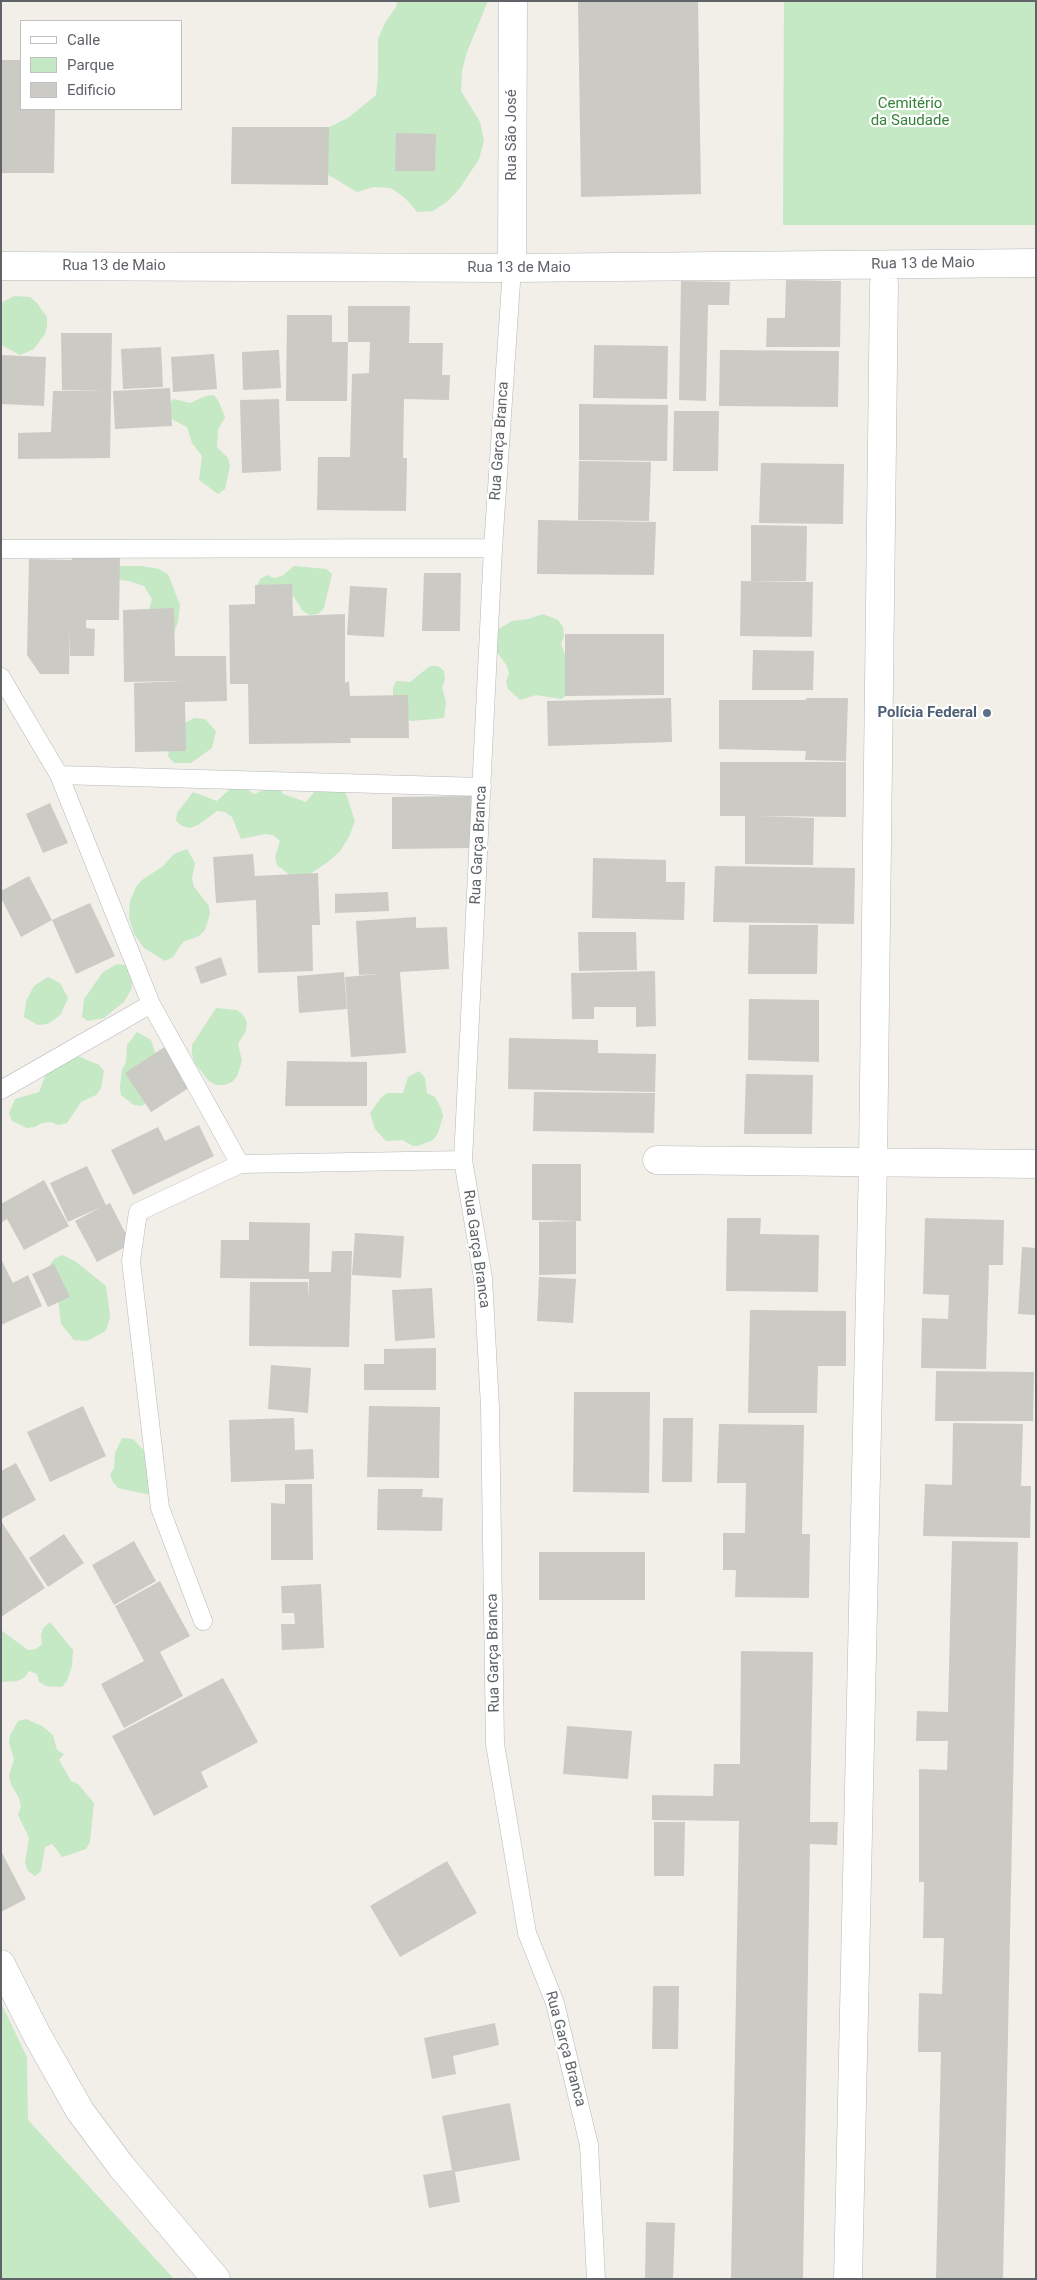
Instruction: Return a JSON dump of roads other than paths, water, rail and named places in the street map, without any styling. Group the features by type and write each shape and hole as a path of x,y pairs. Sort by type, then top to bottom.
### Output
{"street":[{"name":"Rua São José","path":"512,268 513,1"},
{"name":"Rua 13 de Maio","path":"1,266 512,268 1036,263"},
{"path":"848,2279 873,1162 884,284"},
{"path":"657,1160 1036,1164"},
{"path":"1,1964 37,2035 80,2111 121,2166 216,2279"}],"lane":[{"name":"Rua Garça Branca","path":"512,268 493,548 463,1160 484,1278 490,1407 495,1744 527,1932 555,2003 589,2145 596,2279"},
{"path":"1,549 493,548"},
{"path":"3,686 59,775 151,1004 240,1164"},
{"path":"59,775 482,787"},
{"path":"1,1090 151,1004"},
{"path":"203,1621 160,1508 131,1261 138,1212 240,1164 463,1160"}],"place":[{"name":"Polícia Federal","path":"987,713"}],"park label":[{"name":"Cemitério da Saudade","path":"910,112"}]}
